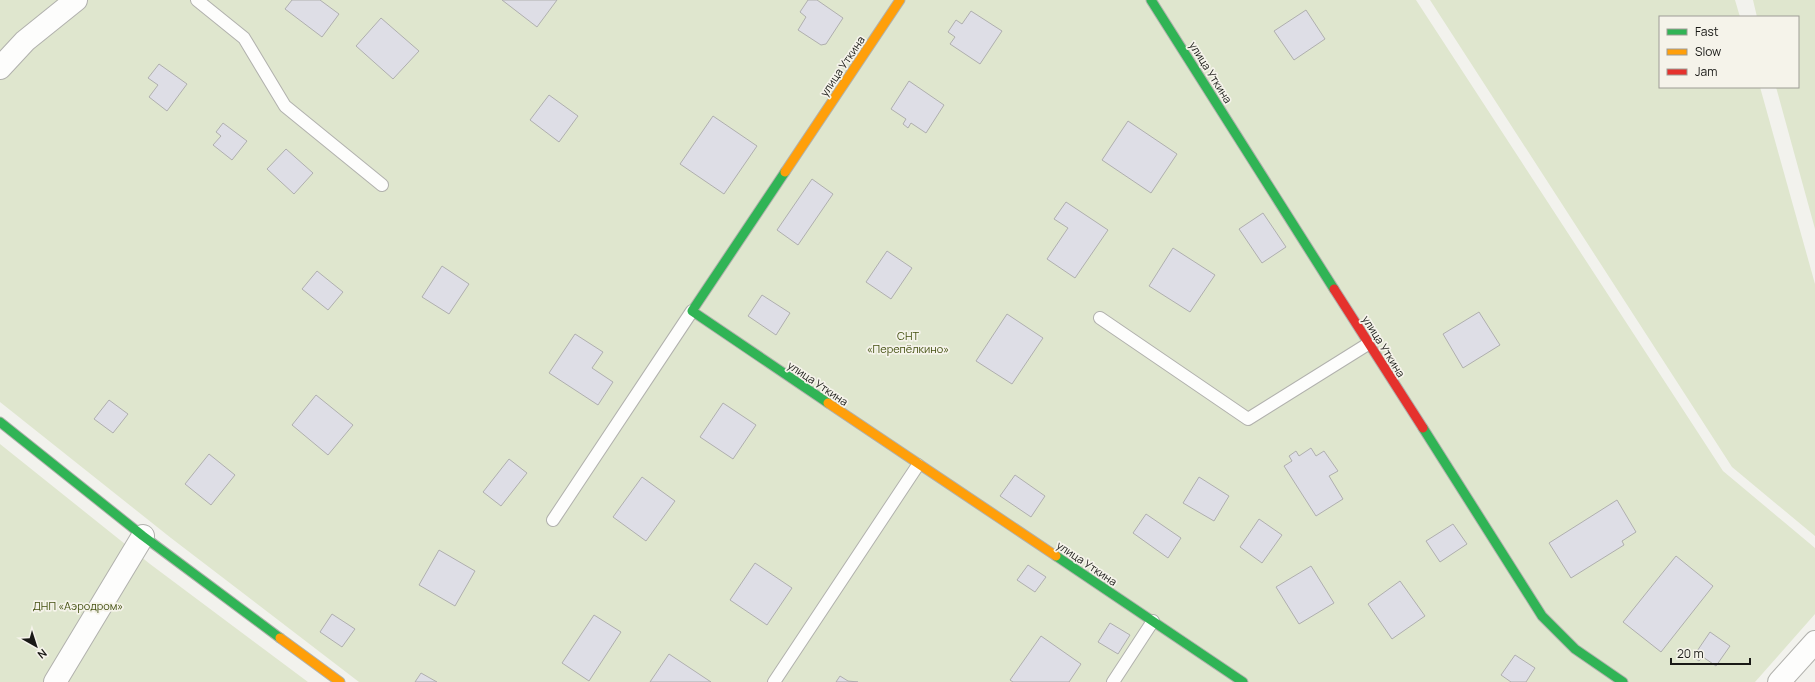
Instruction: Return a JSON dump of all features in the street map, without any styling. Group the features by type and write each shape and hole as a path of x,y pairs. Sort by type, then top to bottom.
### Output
{"street":[{"path":"0,68 25,41 76,0"},
{"name":"улица Уткина","path":"900,0 692,311 918,465 1243,682"},
{"name":"улица Уткина","path":"1151,0 1542,616 1575,649 1623,682"},
{"path":"0,422 143,536 340,682"},
{"path":"55,682 143,536"},
{"path":"1779,682 1815,642"}],"lane":[{"path":"197,0 244,38 286,106 382,185"},
{"path":"553,520 692,311"},
{"path":"1100,318 1248,419 1368,344"},
{"path":"774,682 918,465"},
{"path":"1113,682 1153,622"}],"green space":[{"name":"СНТ «Перепёлкино»","path":"0,0 1416,0 1723,471 1815,548 1815,614 1755,682 359,682 171,538 0,402"},
{"path":"1430,0 1735,0 1740,16 1659,16 1659,88 1760,88 1815,284 1815,536 1732,467"},
{"path":"1753,0 1815,0 1815,229 1776,88 1799,88 1799,16 1757,16"},
{"name":"ДНП «Аэродром»","path":"0,444 150,564 308,682 0,682"}],"building":[{"path":"292,0 320,0 339,14 322,37 285,9"},
{"path":"502,0 557,0 537,27"},
{"path":"808,0 817,0 843,18 826,44 821,45 798,30 806,17 800,12"},
{"path":"1306,10 1325,39 1294,60 1274,31"},
{"path":"971,11 1002,31 980,64 950,44 955,37 948,32 956,20 962,24"},
{"path":"381,18 419,51 393,79 356,46"},
{"path":"159,64 187,84 167,111 149,97 158,85 148,78"},
{"path":"909,81 944,105 926,133 911,123 908,128 903,124 906,119 891,109"},
{"path":"549,95 578,116 559,142 530,120"},
{"path":"713,116 757,146 724,194 680,164"},
{"path":"1128,121 1177,154 1151,193 1102,160"},
{"path":"223,123 247,141 232,160 213,145 221,136 216,132"},
{"path":"286,149 313,173 294,194 267,169"},
{"path":"812,179 833,194 798,245 777,230"},
{"path":"1066,202 1108,230 1075,278 1047,259 1068,228 1054,219"},
{"path":"1263,213 1286,247 1262,263 1239,229"},
{"path":"1173,248 1215,275 1190,312 1149,286"},
{"path":"887,251 912,268 891,299 866,282"},
{"path":"442,266 469,284 449,314 422,297"},
{"path":"317,271 343,292 328,310 302,289"},
{"path":"762,295 790,313 776,335 748,316"},
{"path":"1479,312 1500,345 1463,368 1443,334"},
{"path":"1007,314 1043,338 1012,384 976,361"},
{"path":"575,334 603,352 592,368 613,382 598,405 549,373"},
{"path":"316,395 353,425 328,455 292,425"},
{"path":"109,400 128,414 113,433 94,419"},
{"path":"723,403 756,425 733,459 700,437"},
{"path":"1311,448 1316,456 1324,451 1338,471 1329,476 1343,499 1316,516 1284,466 1292,461 1289,456 1296,451 1299,456"},
{"path":"209,454 235,475 211,505 185,484"},
{"path":"509,459 527,473 501,506 483,492"},
{"path":"1015,475 1045,496 1031,517 1000,496"},
{"path":"642,477 675,501 646,541 613,517"},
{"path":"1199,477 1229,496 1214,521 1183,503"},
{"path":"1617,500 1636,532 1622,541 1624,545 1571,578 1549,543"},
{"path":"1146,514 1181,538 1168,558 1133,533"},
{"path":"1259,519 1282,535 1262,563 1240,547"},
{"path":"1453,524 1467,544 1440,562 1426,541"},
{"path":"439,550 475,571 455,606 419,585"},
{"path":"1676,556 1713,586 1661,652 1623,622"},
{"path":"755,563 792,588 767,625 730,600"},
{"path":"1028,565 1046,577 1035,592 1017,580"},
{"path":"1311,566 1334,603 1299,624 1276,587"},
{"path":"1400,581 1425,616 1392,639 1368,604"},
{"path":"332,614 355,629 342,647 320,632"},
{"path":"594,615 621,632 589,681 562,663"},
{"path":"1110,623 1130,635 1118,654 1098,642"},
{"path":"1710,632 1730,646 1716,666 1703,657 1699,661 1693,657"},
{"path":"1041,636 1081,664 1069,682 1013,682 1010,680"},
{"path":"669,654 711,682 650,682"},
{"path":"1515,655 1535,668 1526,682 1511,682 1501,675"},
{"path":"421,673 437,682 415,682"},
{"path":"840,676 848,681 858,682 836,682"}],"traffic: fast":[{"path":"1151,0 1334,289"},
{"path":"785,172 692,311 828,403"},
{"path":"0,422 143,536 280,638"},
{"path":"1423,428 1542,616 1575,649 1623,682"},
{"path":"1056,556 1243,682"}],"traffic: slow":[{"path":"785,172 900,0"},
{"path":"828,403 1056,556"},
{"path":"280,638 340,682"}],"traffic: jam":[{"path":"1334,289 1423,428"}]}
